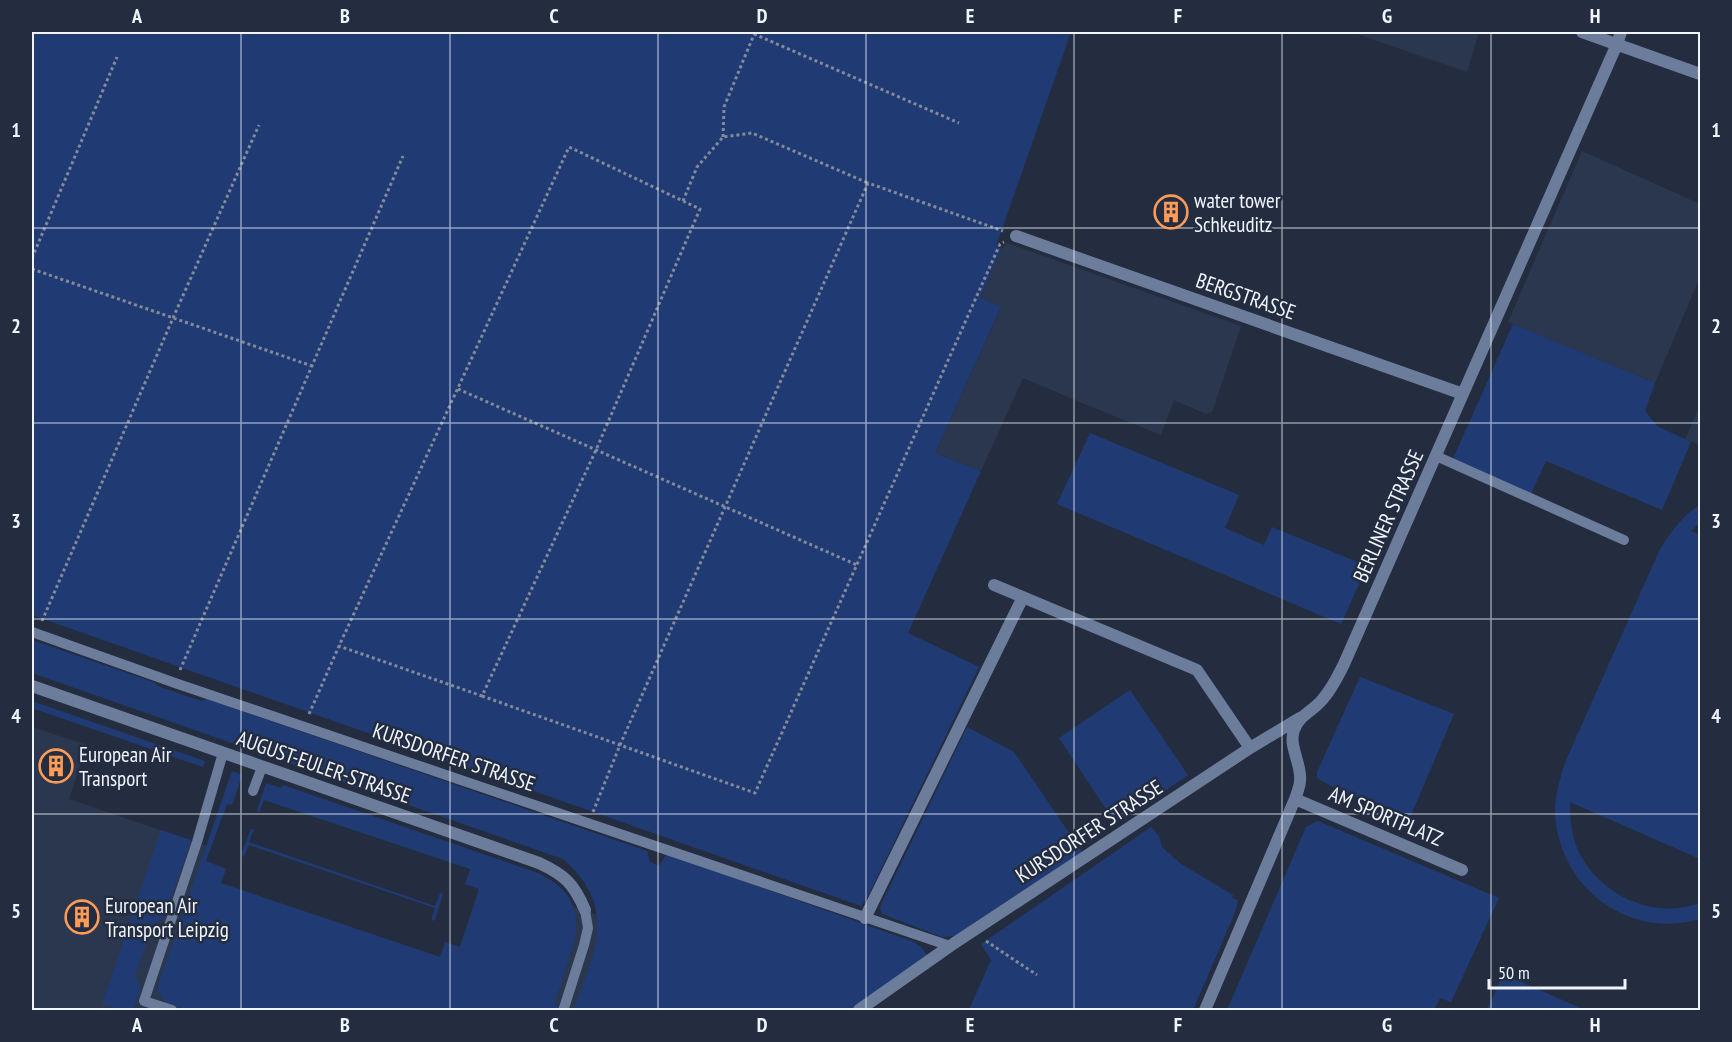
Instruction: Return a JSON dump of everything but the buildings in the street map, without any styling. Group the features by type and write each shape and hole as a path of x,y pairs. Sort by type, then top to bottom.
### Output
{"street":[{"path":"1582,32 1701,74"},
{"name":"BERLINER STRASSE","path":"1301,717 1321,702 1333,686 1621,32"},
{"name":"BERGSTRASSE","path":"1016,236 1463,394"},
{"path":"994,585 1197,670 1250,748"},
{"path":"865,918 1023,597"},
{"name":"AUGUST-EULER-STRASSE","path":"32,686 539,863 558,872 570,883 585,910"},
{"path":"1205,1011 1295,799 1300,780 1299,764 1293,744 1293,731 1301,717"},
{"name":"KURSDORFER STRASSE","path":"859,1011 972,931 1250,748 1301,717"},
{"name":"AM SPORTPLATZ","path":"1295,799 1462,870"}],"lane":[{"path":"1436,456 1624,540"},
{"name":"KURSDORFER STRASSE","path":"34,633 950,946"},
{"path":"172,1011 143,1006 198,842 223,753"},
{"path":"254,791 262,767"},
{"path":"564,1008 588,928 585,910"}],"path":[{"path":"683,201 697,167 723,137 724,107 754,33 958,123"},
{"path":"32,258 117,57"},
{"path":"34,633 260,125"},
{"path":"723,137 752,133 868,183 1016,236"},
{"path":"304,726 568,147 700,209 596,450 482,696"},
{"path":"175,683 403,156"},
{"path":"588,824 620,745 868,183"},
{"path":"339,646 755,793 1000,244 1016,236"},
{"path":"32,269 312,366"},
{"path":"457,388 857,566"},
{"path":"972,931 1037,975"}],"shaded area":[{"path":"32,32 1071,32 996,246 1001,249 980,298 1001,307 935,453 981,471 908,633 979,667 866,900 861,906 32,615"},
{"path":"1351,32 1479,32 1467,72"},
{"path":"1582,151 1700,204 1700,277 1655,383 1508,322"},
{"path":"1007,243 1241,326 1212,412 1206,414 1174,400 1161,435 1023,378 981,471 935,453 1001,308 980,298 1001,249"},
{"path":"1513,324 1655,383 1645,411 1657,426 1691,442 1662,510 1546,461 1531,494 1453,459"},
{"path":"1700,406 1700,445 1685,439"},
{"path":"1090,433 1239,495 1225,528 1264,545 1272,527 1367,566 1341,624 1057,504"},
{"path":"1700,505 1700,522 1691,531 1700,535 1700,859 1570,802 1571,825 1577,848 1598,879 1612,890 1628,900 1646,906 1682,908 1700,903 1700,919 1673,924 1647,922 1623,914 1602,901 1583,884 1569,863 1559,839 1555,812 1556,798 1567,758 1660,549 1683,519"},
{"path":"32,640 153,682 160,687 201,701 207,699 647,851 650,862 659,866 667,854 914,942 929,958 853,1010 574,1010 594,950 597,931 596,913 591,895 580,877 563,859 32,673"},
{"path":"1360,677 1454,714 1409,820 1317,778 1317,772"},
{"path":"1130,690 1188,775 1116,824 1059,738"},
{"path":"32,701 205,761 203,767 32,708"},
{"path":"32,727 87,745 69,799 207,846 193,888 449,980 495,879 628,926 599,1010 32,1010"},
{"path":"967,727 1014,752 1082,852 956,936 942,937 882,914 880,907"},
{"path":"232,771 242,775 232,805 227,804 206,861 226,869 221,883 440,957 445,942 460,947 479,889 465,884 470,869 264,800 259,813 257,810 266,783 281,788 283,785 535,872 546,877 564,891 574,909 576,930 574,943 554,1005 571,1010 189,1010 166,1003 157,989"},
{"path":"1318,821 1499,898 1451,1002 1440,998 1434,1010 1227,1010 1306,827"},
{"path":"1151,827 1159,836 1162,847 1181,864 1238,900 1236,910 1193,1010 969,1010 991,960 981,944"},
{"path":"251,829 254,829 249,842 435,906 440,893 443,894 435,920 431,921 435,908 249,845 244,857 241,854"},
{"path":"161,830 191,840 164,918 153,924 135,976 141,988 133,1010 122,1010 102,1004"},
{"path":"1503,974 1585,1010 1487,1010"}],"place":[{"name":"water tower Schkeuditz","path":"1171,212"},
{"name":"European Air Transport","path":"56,766"},
{"name":"European Air Transport Leipzig","path":"82,917"}]}
